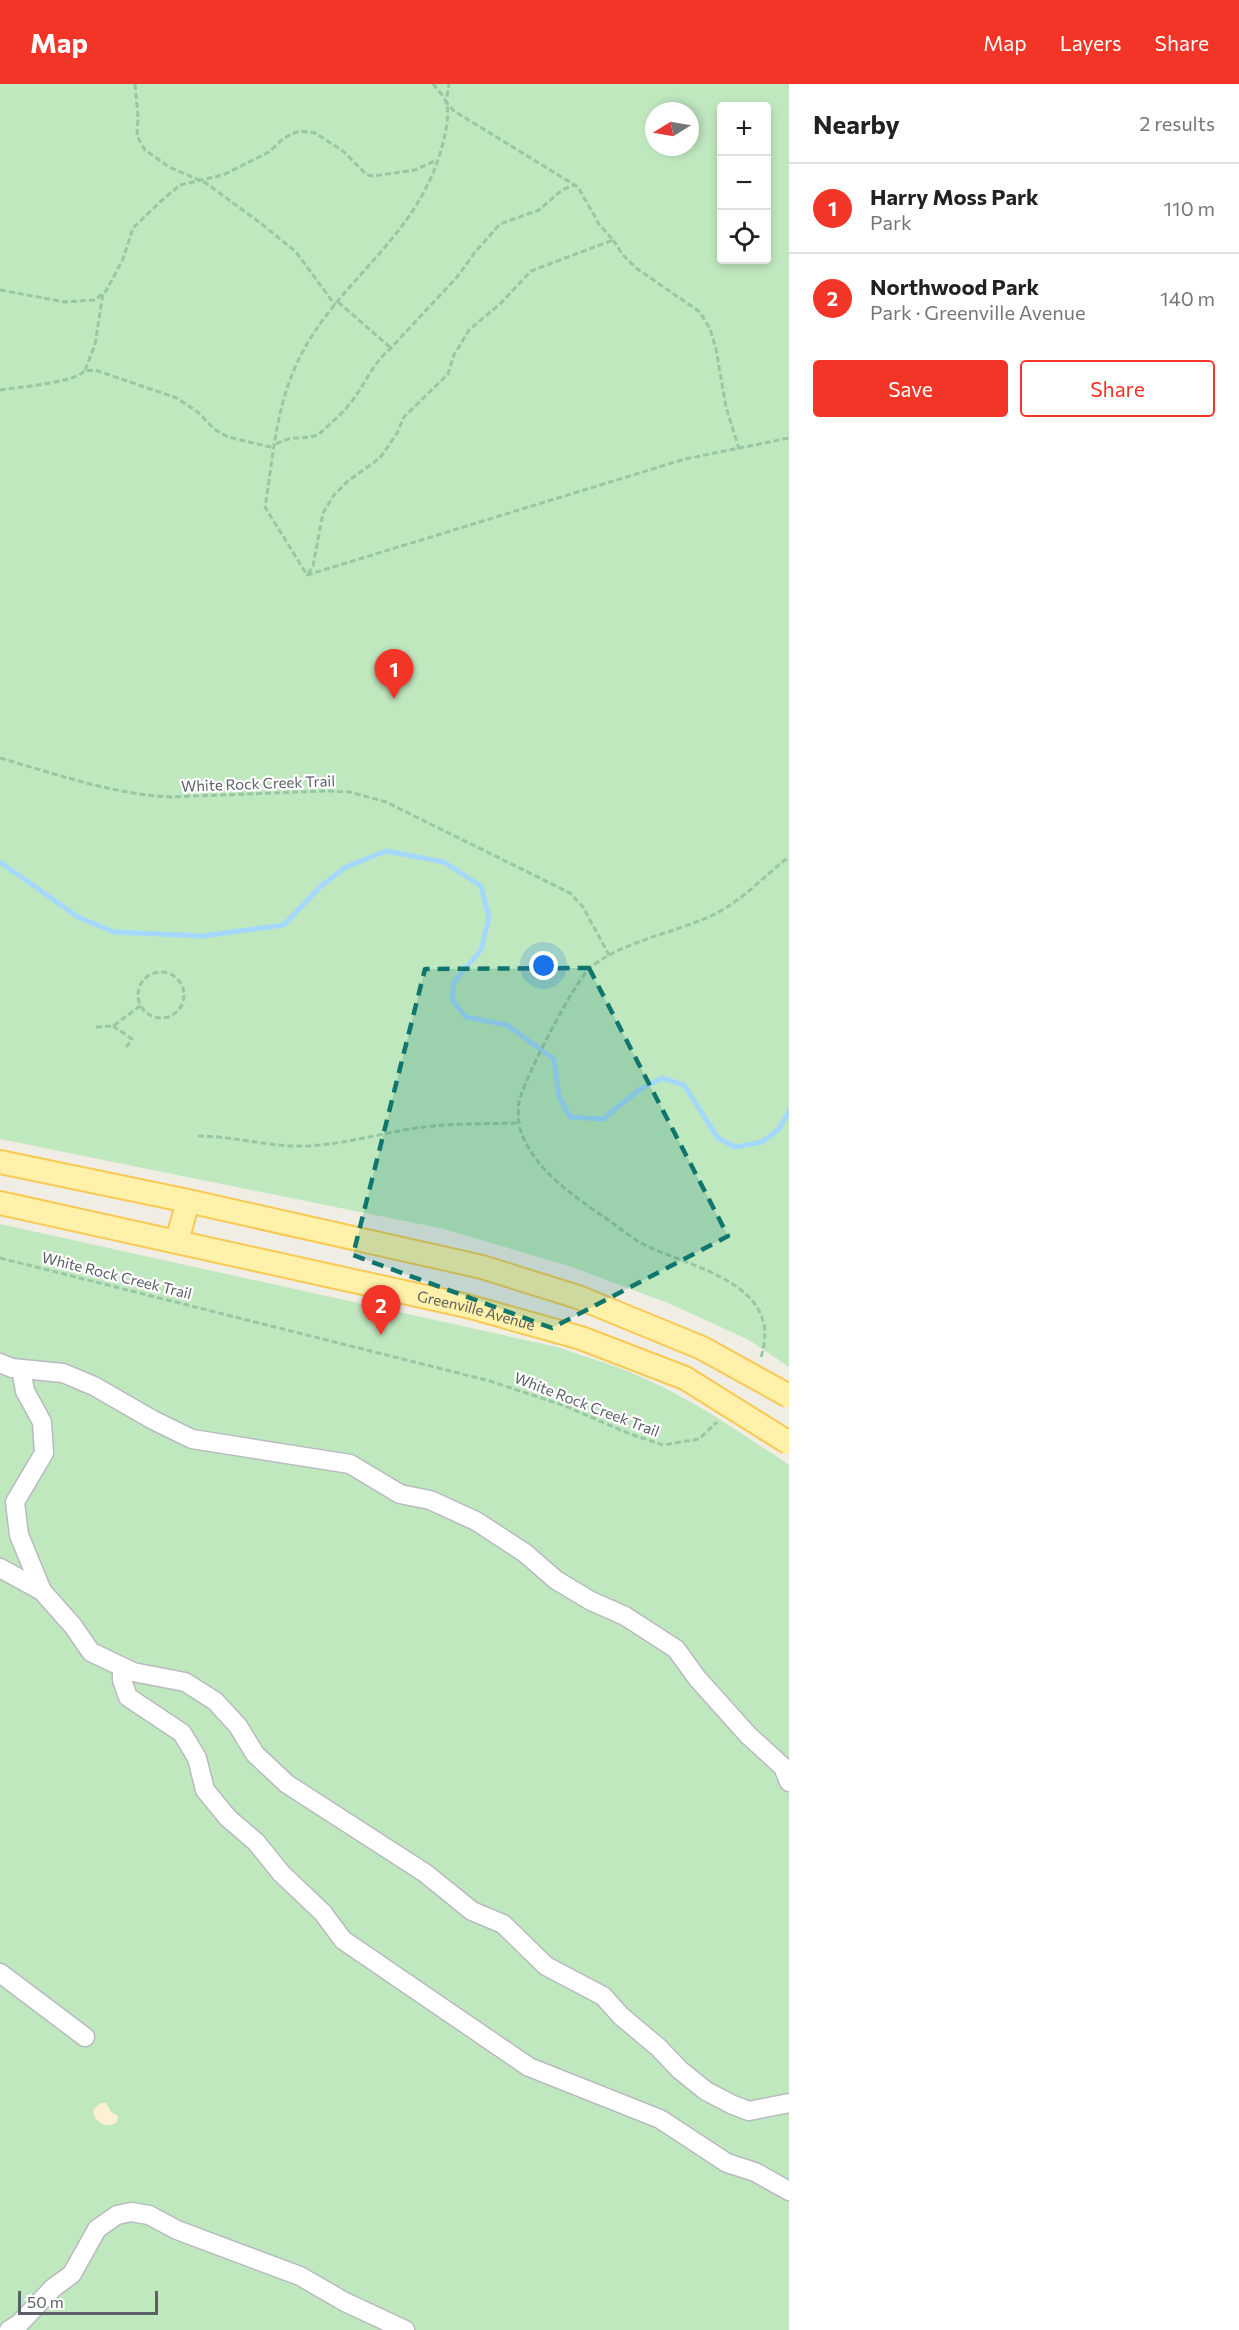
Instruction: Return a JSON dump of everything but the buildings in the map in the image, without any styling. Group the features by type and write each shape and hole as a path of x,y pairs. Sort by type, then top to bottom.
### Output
{"main road":[{"path":"0,1162 188,1201 512,1275 579,1297 702,1348 789,1396"},
{"path":"177,1241 188,1201"},
{"name":"Greenville Avenue","path":"0,1203 467,1306 581,1338 686,1378 789,1443"}],"lane":[{"path":"0,1364 63,1373 94,1386 153,1420 192,1438 350,1464 400,1494 430,1500 476,1521 525,1553 556,1580 591,1601 625,1616 676,1649 697,1678 748,1735 783,1767 789,1782"},
{"path":"21,1368 25,1391 42,1422 44,1453 15,1502 19,1535 42,1591 73,1626 91,1652 133,1671 185,1682 215,1701 238,1726 255,1754 287,1784 425,1873 472,1911 503,1924 546,1966 603,1996 621,2016 706,2091 749,2111 789,2103"},
{"path":"0,1568 42,1591"},
{"path":"122,1667 122,1680 128,1697 182,1732 197,1758 205,1790 228,1818 255,1842 281,1873 324,1913 343,1940 529,2067 660,2119 727,2163 755,2172 789,2191"},
{"path":"0,1973 85,2037"},
{"path":"9,2330 20,2324 53,2288 72,2274 97,2229 117,2214 131,2212 149,2215 177,2230 300,2276 345,2302 405,2330"}],"path":[{"path":"135,84 137,136 145,150 169,167 199,180 256,220 296,252 337,304 392,348"},
{"path":"433,84 446,102 464,119 578,187 599,224 623,255 636,268 700,312 710,329 716,349 726,408 740,449"},
{"path":"307,575 265,507 282,407 297,362 307,343 394,238 415,209 431,181 447,126 446,102 449,84"},
{"path":"0,290 65,302 95,300 103,293 123,259 133,228 139,220 180,185 223,175 269,152 284,138 300,131 315,133 343,151 367,175 415,170 437,160"},
{"path":"275,446 285,438 313,437 319,434 351,402 379,358 392,348 457,277 500,224 539,210 562,190 574,185"},
{"path":"307,575 313,566 323,513 334,495 348,481 380,458 405,417 448,374 454,355 469,330 501,303 531,271 613,240"},
{"path":"0,390 68,380 81,375 95,345 103,293"},
{"path":"84,371 95,370 177,398 199,413 220,433 275,446"},
{"path":"307,575 685,459 789,438"},
{"name":"White Rock Creek Trail","path":"0,758 117,791 145,796 325,791 350,792 386,802 570,893 583,907 609,954"},
{"path":"761,1356 765,1343 764,1322 748,1296 720,1276 642,1244 565,1190 546,1170 528,1145 519,1124 519,1102 556,1022 573,990 589,968 609,954 714,914 740,898 789,857"},
{"path":"161,971 171,973 183,988 184,997 181,1006 174,1014 156,1017 147,1014 140,1006 137,997 138,987 151,973 161,971"},
{"path":"96,1027 113,1026 140,1006"},
{"path":"113,1026 132,1039 125,1049"},
{"path":"198,1136 231,1138 272,1145 304,1146 334,1144 431,1127 519,1124"},
{"name":"White Rock Creek Trail","path":"0,1258 403,1357 490,1381 565,1406 630,1434 663,1445 699,1439 715,1426 722,1416"}],"highlighted area":[{"path":"589,968 728,1236 552,1328 353,1255 425,969"}],"green space":[{"path":"0,84 789,84 789,1367 749,1340 668,1303 569,1266 444,1229 0,1139"},
{"path":"0,1224 557,1347 627,1371 669,1390 789,1465 789,2330 0,2330"}],"sand":[{"path":"101,2103 106,2103 111,2112 118,2116 117,2122 105,2125 98,2121 93,2110"}],"waterway":[{"path":"0,862 78,917 114,932 203,936 284,925 320,887 346,867 386,851 444,862 481,886 489,917 481,950 454,982 452,1000 466,1017 507,1025 554,1059 559,1097 570,1117 603,1119 639,1090 662,1078 684,1085 718,1138 735,1147 762,1142 779,1129 789,1111"}],"place":[{"name":"Harry Moss Park","path":"394,699"},
{"name":"Northwood Park","path":"381,1335"}]}
